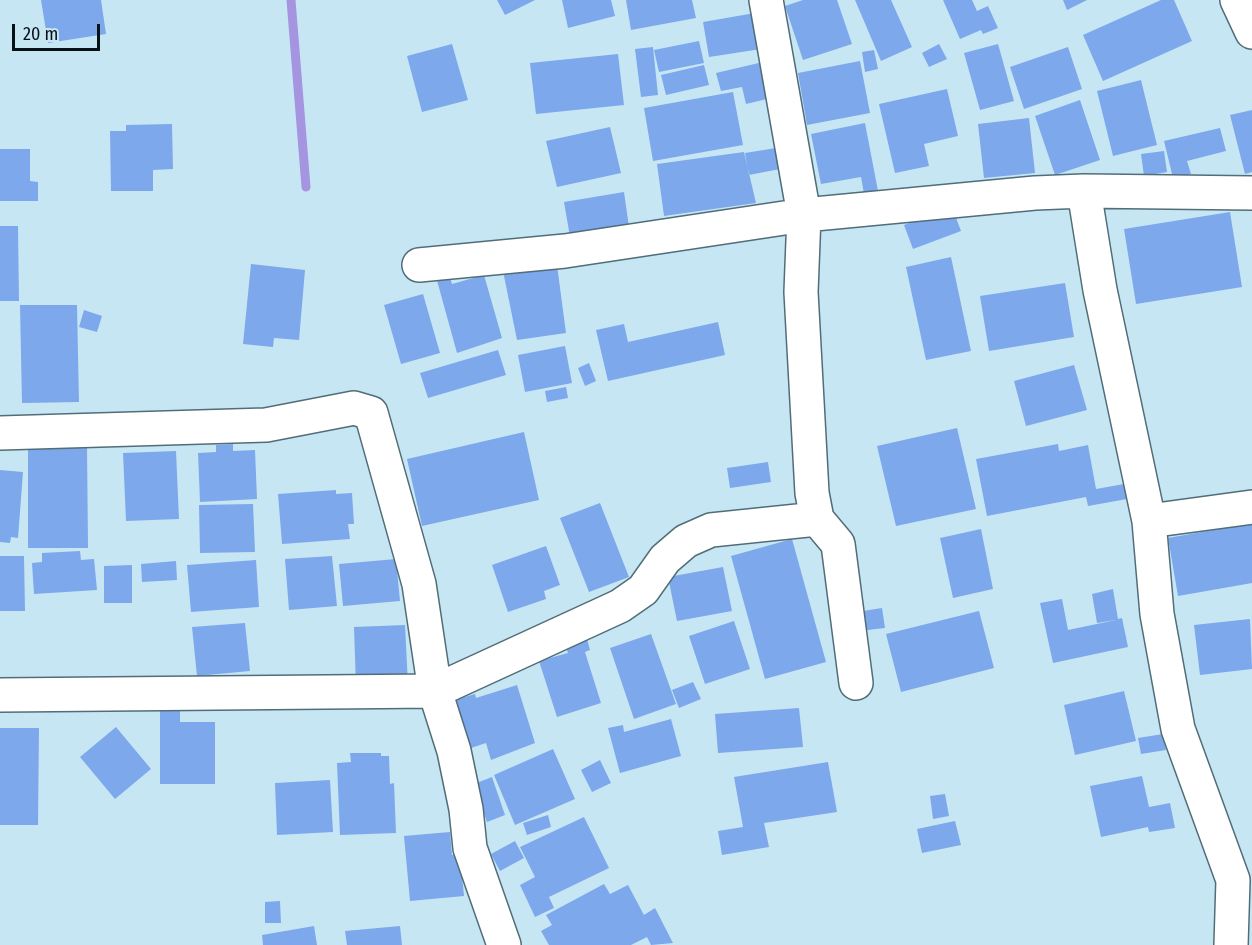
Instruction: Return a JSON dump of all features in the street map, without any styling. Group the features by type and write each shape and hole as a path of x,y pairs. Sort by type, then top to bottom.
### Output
{"street":[{"path":"766,0 804,215 801,292 812,493 817,519 838,544 856,683"},
{"path":"1237,0 1252,32"},
{"path":"1084,190 1100,290 1149,521 1157,614 1178,729 1233,880 1231,945"},
{"path":"419,265 565,251 804,215 1084,190 1252,193"},
{"path":"0,433 266,425 354,408 371,413 419,584 435,691 454,751 466,809 470,848 504,945"},
{"path":"1149,521 1252,507"},
{"path":"0,695 435,691 620,606 643,590 665,559 686,541 711,530 817,519"}],"building":[{"path":"41,0 101,0 106,34 48,43"},
{"path":"497,0 535,0 505,15"},
{"path":"562,0 611,0 615,16 568,28"},
{"path":"626,0 692,0 696,18 631,30"},
{"path":"803,0 837,0 852,44 803,60 785,6"},
{"path":"855,0 891,0 912,47 881,61"},
{"path":"943,0 972,0 977,11 988,6 998,28 983,34 981,30 960,39"},
{"path":"1063,0 1087,0 1067,10"},
{"path":"1161,0 1174,0 1192,41 1103,81 1083,35"},
{"path":"755,13 761,49 709,57 703,22"},
{"path":"699,41 704,63 659,72 654,50"},
{"path":"452,44 468,100 422,112 407,56"},
{"path":"939,44 947,59 929,67 922,53"},
{"path":"998,44 1014,101 980,110 964,53"},
{"path":"653,47 658,95 641,97 635,49"},
{"path":"1068,47 1082,89 1024,109 1010,67"},
{"path":"874,50 878,69 865,72 862,52"},
{"path":"618,54 624,105 536,114 530,63"},
{"path":"860,61 870,113 807,125 798,73"},
{"path":"763,62 771,98 746,104 742,87 721,91 716,73"},
{"path":"704,65 709,85 666,95 661,75"},
{"path":"1141,80 1157,145 1113,156 1097,91"},
{"path":"947,89 958,136 924,144 929,166 895,173 879,104"},
{"path":"733,92 743,145 653,161 644,108"},
{"path":"1080,100 1100,160 1055,175 1035,116"},
{"path":"1252,110 1252,172 1245,174 1230,115"},
{"path":"1029,118 1035,173 984,178 978,124"},
{"path":"865,123 878,191 864,194 861,177 821,184 811,134"},
{"path":"172,124 173,169 153,170 153,191 111,191 110,131 126,131 126,125"},
{"path":"610,127 621,173 557,187 546,141"},
{"path":"1220,128 1226,151 1187,161 1191,174 1173,178 1164,141"},
{"path":"776,148 780,169 749,175 745,153"},
{"path":"0,149 30,149 30,181 38,182 38,201 0,201"},
{"path":"1164,151 1167,172 1144,176 1141,154"},
{"path":"744,152 756,203 664,216 657,164"},
{"path":"624,192 629,227 570,237 564,202"},
{"path":"952,207 961,231 913,249 904,225"},
{"path":"1230,212 1242,287 1136,304 1124,229"},
{"path":"0,226 18,226 19,301 0,301"},
{"path":"951,257 971,351 926,360 906,267"},
{"path":"251,264 305,270 299,340 274,338 273,347 243,344"},
{"path":"557,265 566,333 517,340 502,266"},
{"path":"449,274 452,284 484,275 502,338 457,353 436,277"},
{"path":"1065,283 1074,337 989,351 980,296"},
{"path":"423,294 440,353 401,364 384,305"},
{"path":"20,305 77,305 79,402 22,403"},
{"path":"84,310 102,316 97,332 79,327"},
{"path":"718,322 725,355 608,381 596,330 624,324 628,342"},
{"path":"565,346 572,383 525,392 518,355"},
{"path":"498,350 506,375 428,398 420,373"},
{"path":"589,363 596,381 585,386 578,368"},
{"path":"1074,365 1087,410 1026,426 1014,381"},
{"path":"566,387 568,398 547,402 545,391"},
{"path":"957,428 976,509 896,526 877,446"},
{"path":"524,432 539,500 422,526 407,459"},
{"path":"233,444 233,451 255,450 257,499 200,502 198,453 216,452 216,445"},
{"path":"1058,444 1059,451 1088,445 1096,489 1124,484 1127,499 1088,506 1086,497 987,516 976,459"},
{"path":"28,445 87,445 88,548 28,548"},
{"path":"176,451 179,519 126,521 123,453"},
{"path":"768,462 771,482 730,488 727,468"},
{"path":"0,470 23,472 18,538 11,537 10,543 0,542"},
{"path":"336,490 336,494 352,493 354,524 348,524 350,539 282,544 278,494"},
{"path":"600,503 629,577 589,592 560,518"},
{"path":"253,504 255,552 200,553 199,505"},
{"path":"1252,523 1252,583 1178,596 1168,538"},
{"path":"981,529 993,589 953,598 940,538"},
{"path":"792,539 826,662 765,679 731,556"},
{"path":"546,546 560,585 544,591 546,599 508,612 492,565"},
{"path":"80,551 81,560 94,559 97,590 34,594 32,563 42,562 42,553"},
{"path":"0,556 24,556 25,611 0,611"},
{"path":"332,556 337,606 289,610 285,559"},
{"path":"396,559 400,601 343,606 339,564"},
{"path":"256,560 259,607 191,612 187,565"},
{"path":"176,561 177,580 142,582 141,564"},
{"path":"132,565 132,603 104,603 104,566"},
{"path":"723,567 732,611 677,621 668,577"},
{"path":"1113,589 1118,619 1122,618 1128,647 1053,663 1040,603 1062,599 1068,630 1116,620 1097,623 1092,594"},
{"path":"882,608 885,628 859,631 857,612"},
{"path":"979,611 994,668 901,692 886,634"},
{"path":"1250,619 1252,669 1200,675 1194,625"},
{"path":"734,621 750,669 705,684 689,636"},
{"path":"245,623 250,671 197,676 192,627"},
{"path":"405,625 408,685 356,687 354,627"},
{"path":"584,628 590,650 585,652 601,703 557,717 539,661 568,653 562,635"},
{"path":"651,634 676,704 634,719 610,648"},
{"path":"693,682 701,699 679,708 672,690"},
{"path":"517,685 535,743 491,760 486,743 468,749 454,700 475,694 476,698"},
{"path":"1124,691 1136,741 1075,755 1064,705"},
{"path":"160,703 180,703 180,722 215,722 215,784 160,784"},
{"path":"799,708 803,747 718,753 715,714"},
{"path":"671,719 681,756 620,773 608,728 623,725 624,732"},
{"path":"116,727 151,769 115,799 80,757"},
{"path":"0,728 39,728 38,825 0,825"},
{"path":"1163,734 1166,750 1141,754 1138,738"},
{"path":"553,749 575,799 515,825 494,775"},
{"path":"350,753 381,753 381,756 389,756 390,784 394,783 396,833 340,835 337,763 351,762"},
{"path":"600,760 611,783 592,792 581,770"},
{"path":"828,762 837,812 764,823 769,847 722,855 718,831 743,827 734,777"},
{"path":"1142,776 1149,807 1170,803 1175,828 1149,832 1148,827 1101,837 1090,786"},
{"path":"492,777 505,815 487,822 474,784"},
{"path":"330,780 333,832 277,835 275,783"},
{"path":"945,794 949,816 933,819 930,796"},
{"path":"548,815 551,827 527,835 523,823"},
{"path":"584,817 609,868 549,897 554,908 535,917 520,885 535,877 520,847"},
{"path":"955,821 961,845 922,853 917,829"},
{"path":"450,832 452,855 460,854 464,896 410,901 404,836"},
{"path":"515,841 524,858 500,871 491,854"},
{"path":"604,884 610,894 628,885 644,915 655,908 673,943 651,945 647,937 631,945 549,945 541,931 552,925 546,915"},
{"path":"280,901 281,923 265,923 265,902"},
{"path":"314,926 317,945 263,945 262,935"},
{"path":"400,926 402,945 347,945 345,931"}],"waterway":[{"path":"291,0 306,187"}]}
